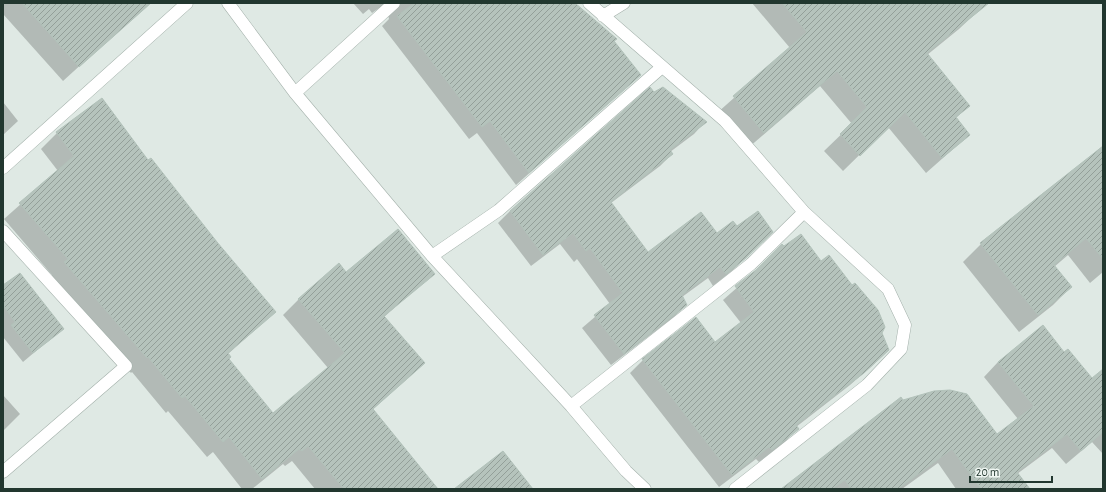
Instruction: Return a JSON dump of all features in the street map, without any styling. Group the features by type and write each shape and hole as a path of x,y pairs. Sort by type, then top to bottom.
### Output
{"street":[{"path":"3,168 187,3"},
{"path":"228,3 296,93 432,256 571,406 626,471 645,489"},
{"path":"296,93 394,3"},
{"path":"589,3 662,68 725,121 804,212 888,289 905,325 901,349 867,385 735,489"},
{"path":"603,16 624,3"},
{"path":"432,256 499,210 662,68"},
{"path":"571,406 751,264 804,212"},
{"path":"3,231 126,366 3,472"}],"building":[{"path":"22,3 151,3 79,67"},
{"path":"414,3 575,3 617,39 614,41 641,75 529,173 490,121 482,127 397,16"},
{"path":"782,3 989,3 927,53 970,106 956,117 970,135 942,158 905,112 860,156 840,134 867,107 837,71 764,133 733,96 807,32"},
{"path":"650,87 654,92 663,87 707,122 670,150 673,154 611,202 648,252 701,212 717,233 733,221 737,226 758,211 773,232 746,258 726,274 720,267 682,295 687,305 624,354 594,315 623,293 590,248 586,251 573,233 543,255 510,211"},
{"path":"102,98 148,160 151,158 217,242 276,312 228,353 231,357 229,359 273,413 345,353 298,299 339,263 346,272 398,229 435,274 384,316 425,363 373,409 438,489 344,489 308,446 302,451 299,449 262,479 229,437 223,442 185,396 182,398 64,262 68,259 19,203 74,156 56,132"},
{"path":"1103,146 1103,259 1086,238 1054,265 1072,287 1038,315 980,243"},
{"path":"801,234 821,261 829,255 852,285 855,283 878,310 885,327 882,333 889,350 864,373 796,425 799,429 772,450 769,447 732,475 642,359 696,317 715,342 754,312 735,286 756,270 782,244 784,246"},
{"path":"20,273 64,329 33,353 11,325 15,322 3,305 3,285"},
{"path":"1043,325 1064,352 1068,349 1092,378 1103,369 1103,432 1081,451 1067,434 1017,472 1030,489 981,489 952,449 898,489 851,489 845,480 832,489 781,489 901,397 903,400 934,391 950,390 967,394 997,434 1034,406 998,362"},
{"path":"503,451 533,489 454,489"}]}
